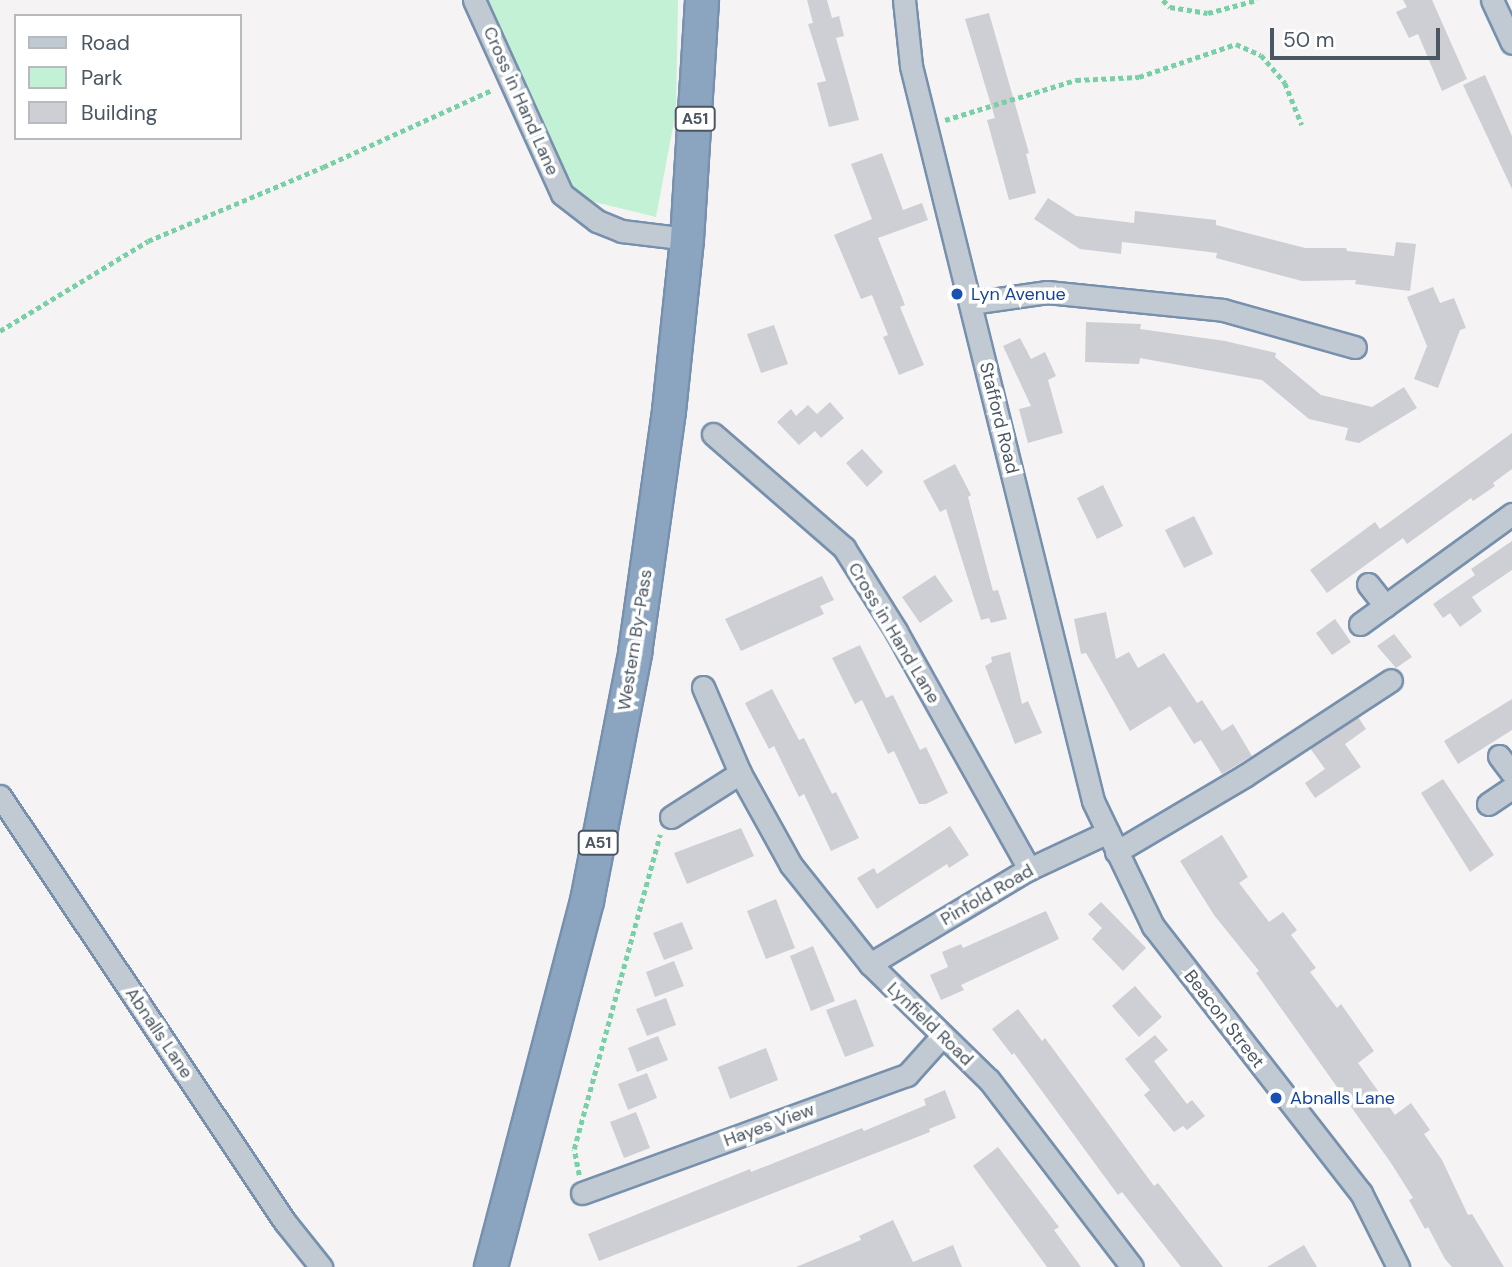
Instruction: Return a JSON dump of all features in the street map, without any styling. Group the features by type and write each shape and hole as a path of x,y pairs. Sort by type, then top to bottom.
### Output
{"highway":[{"name":"Western By-Pass","path":"491,1267 587,901 632,667 669,411 687,239 702,0"}],"street":[{"name":"Cross in Hand Lane","path":"474,0 562,194 597,221 622,230 687,239"},
{"name":"Stafford Road","path":"904,0 911,66 1081,760 1093,801 1112,842"},
{"path":"1492,0 1512,43"},
{"path":"971,303 1047,292 1223,310 1355,347"},
{"name":"Cross in Hand Lane","path":"713,434 844,548 895,631 1030,869"},
{"path":"1360,624 1512,514"},
{"path":"1368,584 1385,606"},
{"name":"Pinfold Road","path":"870,964 1030,869 1112,842 1246,775 1391,680"},
{"name":"Lynfield Road","path":"703,687 740,772 791,865 870,964 941,1037 989,1080 1132,1267"},
{"path":"671,817 740,772"},
{"path":"1488,804 1512,788"},
{"name":"Abnalls Lane","path":"0,796 285,1222 321,1267"},
{"name":"Beacon Street","path":"1112,842 1153,926 1361,1193 1398,1267"},
{"name":"Hayes View","path":"582,1193 907,1075 941,1037"}],"path":[{"path":"1163,0 1170,7 1208,13 1257,0"},
{"path":"926,126 1076,80 1139,77 1236,44 1261,55 1284,83 1302,125"},
{"path":"0,331 148,241 323,167 511,80"},
{"path":"582,1193 574,1149 661,832 671,817"}],"green space":[{"path":"465,0 678,0 676,111 656,217 562,194"}],"building":[{"path":"807,0 827,0 832,18 839,16 844,36 836,38 859,120 829,127 817,83 826,81 808,24 813,23"},
{"path":"1403,0 1432,0 1467,79 1442,91 1418,34 1409,38 1396,12 1407,7"},
{"path":"989,13 1029,153 1026,154 1036,193 1009,200 987,120 995,118 965,19"},
{"path":"1485,75 1512,136 1512,189 1463,85"},
{"path":"882,153 903,210 922,203 928,220 878,238 905,305 900,307 924,365 899,375 883,337 888,335 872,295 861,299 834,235 872,219 851,164"},
{"path":"1048,198 1076,216 1134,223 1135,211 1216,220 1216,225 1305,248 1346,248 1347,251 1394,256 1396,242 1416,244 1410,291 1355,284 1356,280 1302,281 1216,258 1217,253 1122,242 1121,254 1080,249 1034,219"},
{"path":"1433,287 1440,303 1454,298 1466,328 1460,330 1438,388 1414,379 1427,346 1407,297"},
{"path":"1086,322 1141,324 1140,329 1225,341 1276,353 1275,357 1321,395 1372,407 1404,387 1417,408 1359,443 1345,440 1348,428 1309,419 1262,380 1140,358 1139,364 1085,362"},
{"path":"774,325 788,364 761,373 747,334"},
{"path":"1020,338 1031,359 1045,352 1056,376 1048,380 1063,433 1028,443 1019,409 1031,406 1003,346"},
{"path":"830,402 844,418 821,438 815,431 799,445 777,422 791,409 796,416 808,405 817,414"},
{"path":"1512,433 1512,469 1493,483 1495,486 1473,501 1471,498 1407,544 1403,538 1327,593 1310,570 1375,522 1380,529"},
{"path":"862,449 883,472 867,487 846,463"},
{"path":"955,464 971,495 968,497 993,591 998,590 1007,619 991,623 989,618 981,620 946,509 940,512 923,481"},
{"path":"1103,485 1123,526 1097,539 1077,498"},
{"path":"1194,516 1213,554 1184,568 1165,530"},
{"path":"1512,541 1512,570 1472,597 1482,611 1460,627 1450,613 1443,618 1433,604 1475,575 1471,569"},
{"path":"935,575 953,601 920,623 902,597"},
{"path":"822,576 834,600 820,606 824,614 741,651 725,619"},
{"path":"1106,612 1116,659 1129,652 1138,668 1164,653 1197,703 1202,700 1222,731 1233,724 1252,756 1222,774 1201,740 1194,744 1170,706 1130,731 1086,653 1081,654 1074,619"},
{"path":"1335,619 1351,642 1332,655 1316,633"},
{"path":"1394,634 1412,657 1396,668 1377,646"},
{"path":"860,645 886,698 893,695 920,750 926,747 948,793 926,804 919,804 894,751 888,754 862,700 855,704 832,658"},
{"path":"1010,652 1022,704 1028,701 1042,733 1015,744 985,666 992,662 991,657"},
{"path":"772,689 799,740 804,738 832,794 836,792 859,838 831,851 804,794 799,797 774,746 769,749 745,703"},
{"path":"1512,699 1512,730 1458,764 1444,741"},
{"path":"1358,717 1366,729 1345,744 1361,767 1315,798 1305,783 1325,769 1310,748"},
{"path":"1443,779 1494,855 1470,872 1421,793"},
{"path":"950,826 969,855 949,868 947,864 877,909 857,878 874,868 877,874"},
{"path":"741,828 754,856 687,884 674,853"},
{"path":"1222,835 1248,877 1239,883 1269,922 1283,912 1297,930 1291,935 1316,968 1310,972 1337,1008 1341,1004 1374,1051 1358,1063 1395,1115 1411,1103 1430,1130 1424,1134 1442,1160 1468,1215 1472,1214 1504,1267 1452,1267 1445,1259 1428,1227 1425,1229 1409,1200 1413,1198 1391,1163 1256,973 1259,971 1214,915 1180,861"},
{"path":"776,899 795,948 766,959 747,911"},
{"path":"1101,902 1146,948 1123,971 1092,939 1102,928 1088,914"},
{"path":"1046,911 1059,939 961,985 964,990 941,1000 930,975 948,967 942,952 961,944 963,948"},
{"path":"682,922 693,949 664,960 653,933"},
{"path":"813,946 835,1001 811,1011 790,956"},
{"path":"674,961 684,986 655,997 646,972"},
{"path":"1135,986 1162,1017 1139,1037 1112,1006"},
{"path":"666,998 676,1025 647,1036 636,1009"},
{"path":"856,999 874,1046 845,1057 826,1010"},
{"path":"1018,1009 1042,1041 1045,1038 1154,1186 1158,1183 1223,1267 1181,1267 1122,1192 1118,1195 1014,1053 1012,1055 992,1029"},
{"path":"1155,1035 1168,1050 1154,1061 1187,1104 1192,1100 1205,1116 1187,1130 1183,1126 1174,1132 1144,1095 1150,1090 1125,1059"},
{"path":"658,1036 668,1060 637,1072 628,1048"},
{"path":"766,1048 778,1080 730,1099 718,1067"},
{"path":"647,1073 657,1098 628,1110 618,1084"},
{"path":"945,1090 956,1118 929,1129 930,1132 599,1261 588,1234 750,1169 751,1172 862,1128 864,1131 926,1105 924,1099"},
{"path":"636,1112 650,1148 624,1158 610,1122"},
{"path":"998,1147 1059,1227 1054,1230 1081,1267 1047,1267 973,1166"},
{"path":"893,1220 913,1262 953,1245 962,1267 796,1267 861,1240 859,1236"},
{"path":"1304,1245 1317,1267 1267,1267"}],"place":[{"name":"Lyn Avenue","path":"957,294"},
{"name":"Abnalls Lane","path":"1276,1098"}]}
